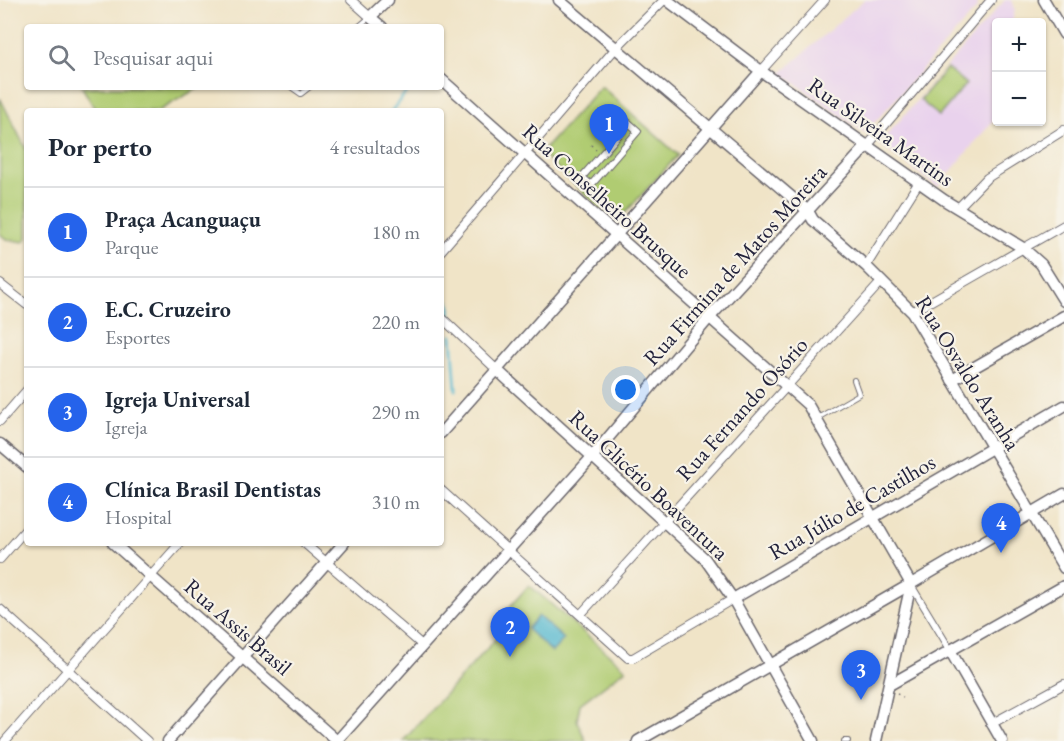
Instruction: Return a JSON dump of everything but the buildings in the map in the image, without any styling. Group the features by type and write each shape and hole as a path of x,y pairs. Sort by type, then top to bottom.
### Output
{"street":[{"path":"351,0 378,24"},
{"path":"370,17 388,0"},
{"name":"Rua Osvaldo Aranha","path":"559,0 866,266 912,312 1064,568"},
{"path":"444,248 615,49 666,0"},
{"name":"Rua Silveira Martins","path":"666,0 761,71 919,182 1023,248 1041,264 1064,302"},
{"path":"444,430 616,235 706,128 825,0"},
{"name":"Rua Firmina de Matos Moreira","path":"337,741 592,457 709,318 808,216 992,0"},
{"path":"1044,0 1064,33"},
{"name":"Rua Conselheiro Brusque","path":"444,82 808,405 911,584"},
{"path":"629,123 638,131 591,185 582,177 598,156 607,149 629,123"},
{"path":"958,208 987,178 1064,130"},
{"path":"607,149 616,157"},
{"path":"598,156 606,167"},
{"path":"866,266 919,182"},
{"path":"912,312 1064,225"},
{"name":"Rua Fernando Osório","path":"580,614 882,281"},
{"path":"1,286 24,303"},
{"path":"952,380 1064,316"},
{"name":"Rua Glicério Boaventura","path":"444,320 705,559 733,599 813,741"},
{"path":"0,420 24,393"},
{"name":"Rua Júlio de Castilhos","path":"580,614 628,658 1064,406"},
{"path":"0,444 24,464"},
{"path":"444,493 580,614"},
{"path":"638,741 1064,494"},
{"path":"0,559 24,531"},
{"name":"Rua Assis Brasil","path":"116,546 337,741"},
{"path":"5,741 177,546"},
{"path":"308,546 422,645"},
{"path":"168,741 341,546"},
{"path":"911,584 1002,741"},
{"path":"877,741 893,689 911,584"},
{"path":"893,689 1064,586"},
{"path":"0,609 147,741"},
{"path":"992,724 1064,684"}],"lane":[{"path":"362,24 370,17"},
{"path":"816,419 859,394 854,380"}],"path":[{"path":"591,145 598,156"},
{"path":"893,689 903,697"}],"shaded area":[{"path":"864,0 978,0 977,8 865,133 781,73"},
{"path":"1005,0 1011,0 1015,9 1013,18 992,18 992,122 938,187 879,144"}],"green space":[{"path":"947,68 966,84 939,116 920,100"},
{"path":"601,86 678,155 616,223 541,153"},
{"path":"84,90 195,90 163,108 94,108"},
{"path":"0,98 24,145 24,241 6,239 0,234"},
{"path":"529,585 626,669 580,704 577,721 586,741 403,741 514,619 506,611"}],"water":[{"path":"538,616 564,639 552,652 527,629"}],"waterway":[{"path":"394,108 408,90"},
{"path":"444,295 450,305 450,317"},
{"path":"452,336 456,390"}],"place":[{"name":"Praça Acanguaçu","path":"609,154"},
{"name":"Clínica Brasil Dentistas","path":"1001,553"},
{"name":"E.C. Cruzeiro","path":"510,657"},
{"name":"Igreja Universal","path":"861,700"}]}
